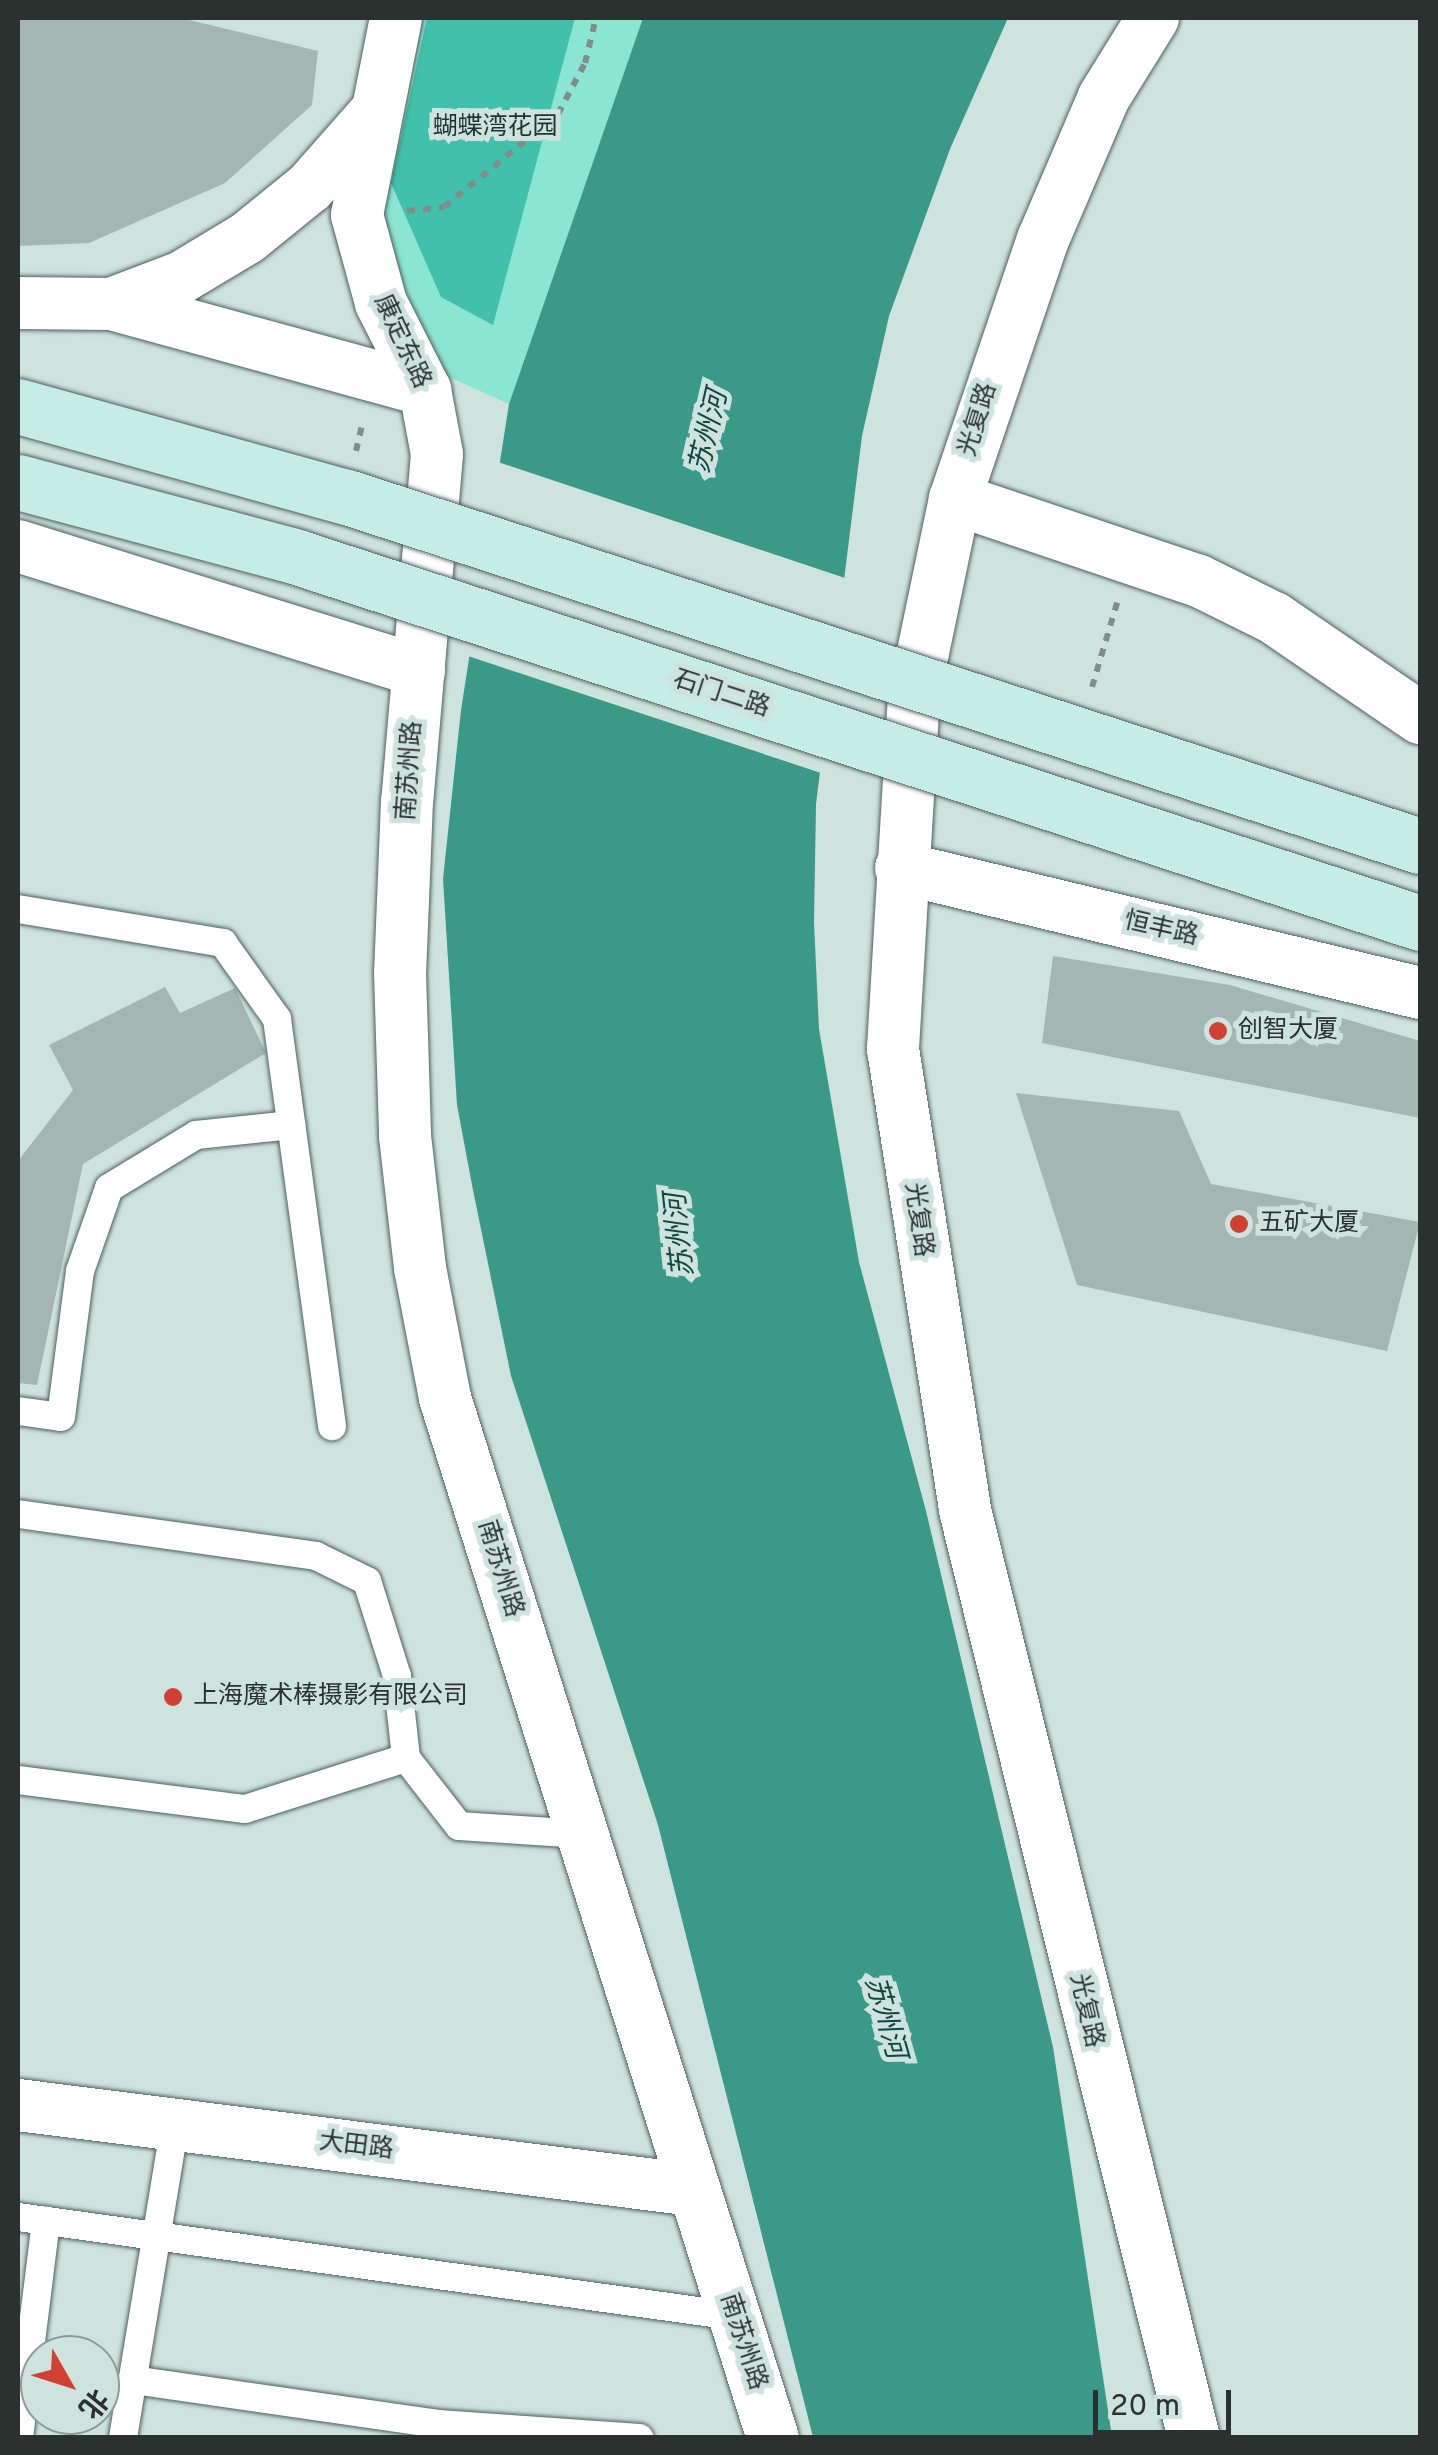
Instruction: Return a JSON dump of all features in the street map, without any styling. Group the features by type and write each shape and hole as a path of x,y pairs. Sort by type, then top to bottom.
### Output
{"main road":[{"path":"18,406 347,497 1420,846"},
{"name":"石门二路","path":"18,482 294,556 1420,923"}],"street":[{"name":"康定东路","path":"396,18 357,215 381,303 426,390 437,454 419,671"},
{"name":"光复路","path":"1153,18 1104,97 1043,239 955,499 914,695 893,1048 962,1492 1194,2438"},
{"path":"111,304 182,277 247,238 310,187 376,112"},
{"path":"18,303 111,304 372,379 426,390"},
{"path":"955,499 1132,554 1274,618 1420,718"},
{"path":"18,546 419,671"},
{"name":"南苏州路","path":"419,671 400,972 404,1136 420,1268 445,1398 773,2438"},
{"name":"恒丰路","path":"902,868 1420,993"},
{"name":"大田路","path":"18,2105 694,2190"}],"lane":[{"path":"18,908 222,943 278,1018 332,1426"},
{"path":"18,1411 61,1417 80,1272 109,1188 196,1135 291,1125"},
{"path":"18,1514 316,1556 367,1581 397,1676 406,1758 459,1826 582,1834"},
{"path":"18,1780 245,1809 406,1758"},
{"path":"123,2438 175,2125"},
{"path":"19,2438 32,2219 734,2316"},
{"path":"133,2380 438,2424 640,2438"}],"path":[{"path":"357,215 444,208 499,167 558,114 585,63 596,18"},
{"path":"347,497 372,379"},
{"path":"1078,732 1132,554"}],"green space":[{"name":"蝴蝶湾花园","path":"412,18 643,18 509,404 438,372 374,220"},
{"path":"427,18 575,18 493,325 441,297 391,183"}],"water":[{"name":"苏州河","path":"643,18 1008,18 950,149 889,316 862,436 816,804 814,923 819,1029 859,1262 926,1511 1053,2047 1112,2437 813,2437 658,1825 511,1376 473,1190 457,1105 443,879 461,710 509,404"}],"pier":[{"path":"495,461 845,578 824,774 465,655"}],"building":[{"path":"18,18 181,18 318,51 312,105 225,183 89,243 18,246"},
{"name":"创智大厦","path":"1053,956 1230,985 1420,1041 1420,1118 1042,1043"},
{"path":"165,987 180,1013 235,988 266,1053 83,1164 37,1385 18,1383 18,1161 73,1090 49,1045"},
{"name":"五矿大厦","path":"1016,1093 1179,1111 1211,1184 1420,1222 1387,1351 1077,1285"}],"place":[{"name":"创智大厦","path":"1218,1031"},
{"name":"五矿大厦","path":"1239,1224"},
{"name":"上海魔术棒摄影有限公司","path":"173,1697"}]}
